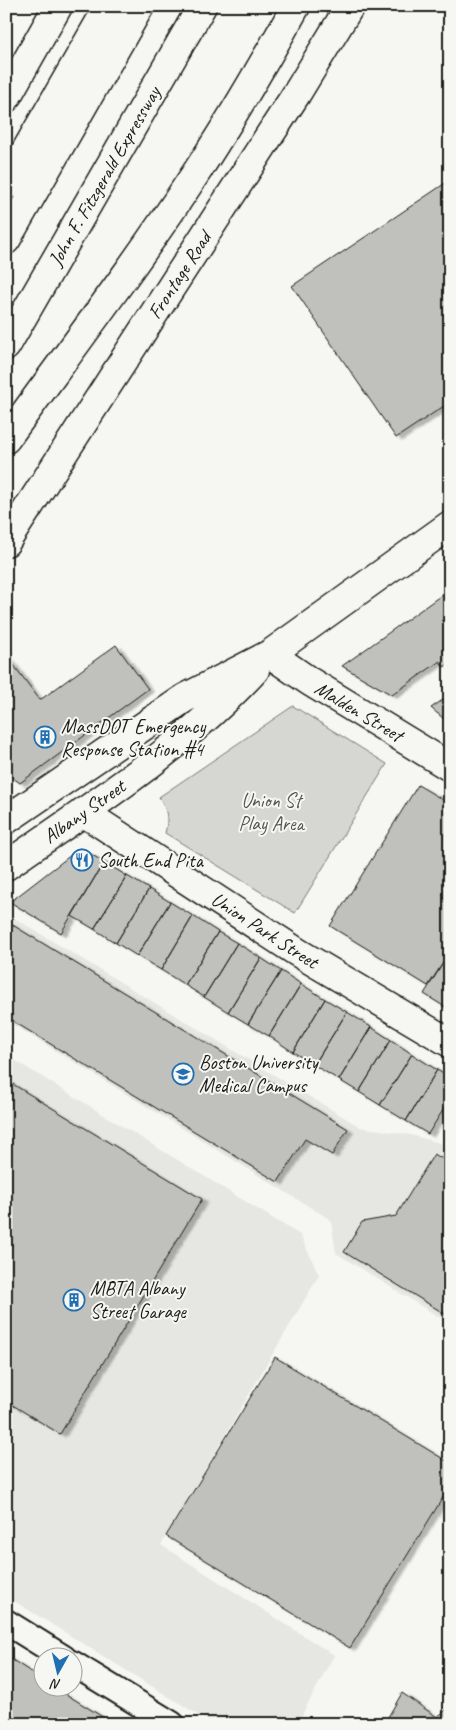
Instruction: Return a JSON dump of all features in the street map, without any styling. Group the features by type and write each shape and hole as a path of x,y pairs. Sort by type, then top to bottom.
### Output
{"main road":[{"path":"6,98 58,6"},
{"path":"6,185 109,6"},
{"path":"6,240 140,6"},
{"name":"John F. Fitzgerald Expressway","path":"6,346 202,6"},
{"path":"6,439 67,358 192,179 253,83 296,6"},
{"name":"Frontage Road","path":"6,542 286,109 350,6"},
{"name":"Albany Street","path":"6,820 185,698 270,654 450,525"},
{"name":"Albany Street","path":"6,866 172,748 207,718 270,654"},
{"name":"Malden Street","path":"270,654 309,681 450,766"},
{"name":"Union Park Street","path":"83,812 296,952 450,1043"}],"street":[{"path":"6,1622 48,1648"},
{"path":"82,1669 172,1724"}],"shaded area":[{"name":"Boston University Medical Campus","path":"6,913 360,1127 411,1135 450,1146 450,1324 336,1253 331,1220 6,1020"},
{"name":"MBTA Albany Street Garage","path":"6,1055 300,1235 319,1275 161,1545 334,1655 297,1724 213,1724 6,1596"}],"green space":[{"name":"Union St Play Area","path":"293,706 387,764 295,913 165,833 166,814 159,797"}],"building":[{"path":"450,180 450,402 396,438 292,286"},
{"path":"450,589 450,663 444,667 440,661 392,695 342,666"},
{"name":"MassDOT Emergency Response Station #4","path":"116,645 148,689 20,783 6,773 6,655 40,700"},
{"path":"450,695 450,724 431,708"},
{"path":"418,785 450,804 450,952 428,986 330,926"},
{"path":"80,848 104,862 61,933 10,902"},
{"path":"104,862 127,876 94,929 72,916"},
{"path":"127,876 149,889 116,943 94,929"},
{"path":"149,889 170,902 137,956 116,943"},
{"path":"170,902 193,916 161,970 137,956"},
{"path":"193,916 218,932 185,985 161,970"},
{"path":"6,921 348,1129 332,1155 305,1139 278,1182 6,1017"},
{"path":"218,932 237,943 204,997 185,985"},
{"path":"237,943 261,958 228,1012 204,997"},
{"path":"450,952 450,1010 424,994"},
{"path":"261,958 281,971 248,1024 228,1012"},
{"path":"281,971 301,984 269,1036 248,1024"},
{"path":"301,984 325,999 293,1052 269,1036"},
{"path":"325,999 347,1012 314,1065 293,1052"},
{"path":"347,1012 371,1027 339,1080 314,1065"},
{"path":"371,1027 391,1040 359,1092 339,1080"},
{"path":"391,1040 412,1054 380,1105 359,1092"},
{"path":"412,1054 437,1070 406,1121 380,1105"},
{"path":"437,1070 450,1078 450,1099 428,1134 406,1121"},
{"name":"MBTA Albany Street Garage","path":"6,1080 202,1199 60,1434 6,1401"},
{"path":"434,1154 450,1163 450,1317 344,1252 362,1222 396,1216"},
{"path":"275,1357 450,1463 450,1486 350,1648 166,1536"},
{"path":"6,1656 32,1673 32,1698 72,1698 114,1724 6,1724"},
{"path":"402,1693 437,1717 449,1724 384,1724"},
{"path":"450,1707 450,1724 449,1724 437,1717"}],"place":[{"name":"MassDOT Emergency Response Station #4","path":"45,737"},
{"name":"South End Pita","path":"82,860"},
{"name":"Boston University Medical Campus","path":"183,1074"},
{"name":"MBTA Albany Street Garage","path":"74,1300"}]}
